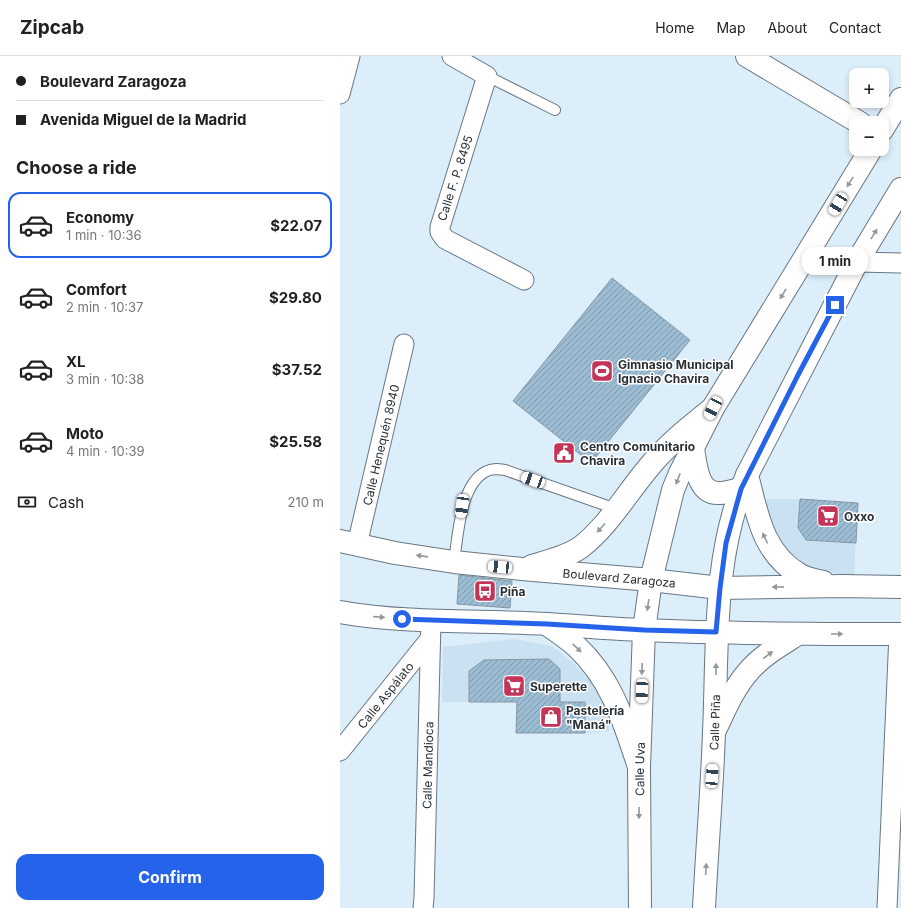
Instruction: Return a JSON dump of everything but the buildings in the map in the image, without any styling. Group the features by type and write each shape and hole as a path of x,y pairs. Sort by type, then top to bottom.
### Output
{"main road":[{"path":"747,56 849,116"},
{"path":"889,119 901,99"},
{"name":"Calle Uva","path":"640,908 639,767 644,630 651,580 674,490 680,473 713,408 867,156"},
{"name":"Calle Piña","path":"704,908 714,732 716,632 726,543 744,482 857,262 901,189"},
{"path":"522,569 569,554 580,548 603,526 656,459 689,427 713,408"},
{"path":"693,448 698,475 705,487 714,493 720,493 744,482 768,544 788,567 800,575 842,586"},
{"name":"Boulevard Zaragoza","path":"348,543 454,562 651,580 720,588 842,586 901,587"},
{"path":"340,612 430,630 547,624 644,630 798,634 900,634"},
{"path":"547,624 576,646 593,664 610,689 622,716 639,767"},
{"path":"714,732 734,693 748,672 767,655 798,634"}],"street":[{"path":"340,94 350,56"},
{"path":"452,56 487,76"},
{"name":"Calle F. P. 8495","path":"487,76 440,227 440,232 445,239 524,280"},
{"path":"857,262 901,263"},
{"name":"Calle Henequén 8940","path":"348,543 404,344"},
{"name":"Calle Aspálato","path":"340,752 430,630"},
{"name":"Calle Mandioca","path":"422,908 424,898 430,630"},
{"path":"887,908 900,634"}],"lane":[{"path":"487,76 555,110"},
{"path":"454,562 462,506 467,491 486,471 494,469 505,470 616,509"}],"shaded area":[{"path":"767,499 800,499 858,503 854,576 811,570 784,556 766,514"},
{"path":"514,639 552,646 571,661 599,688 606,706 610,731 585,733 516,733 517,702 442,702 443,647"}],"place":[{"name":"Gimnasio Municipal Ignacio Chavira","path":"602,371"},
{"name":"Centro Comunitario Chavira","path":"564,453"},
{"name":"Oxxo","path":"828,516"},
{"name":"Piña","path":"485,591"},
{"name":"Superette","path":"514,686"},
{"name":"Pastelería \"Maná\"","path":"551,717"}],"route":[{"path":"402,619 716,632 726,543 741,489 835,305"}]}
